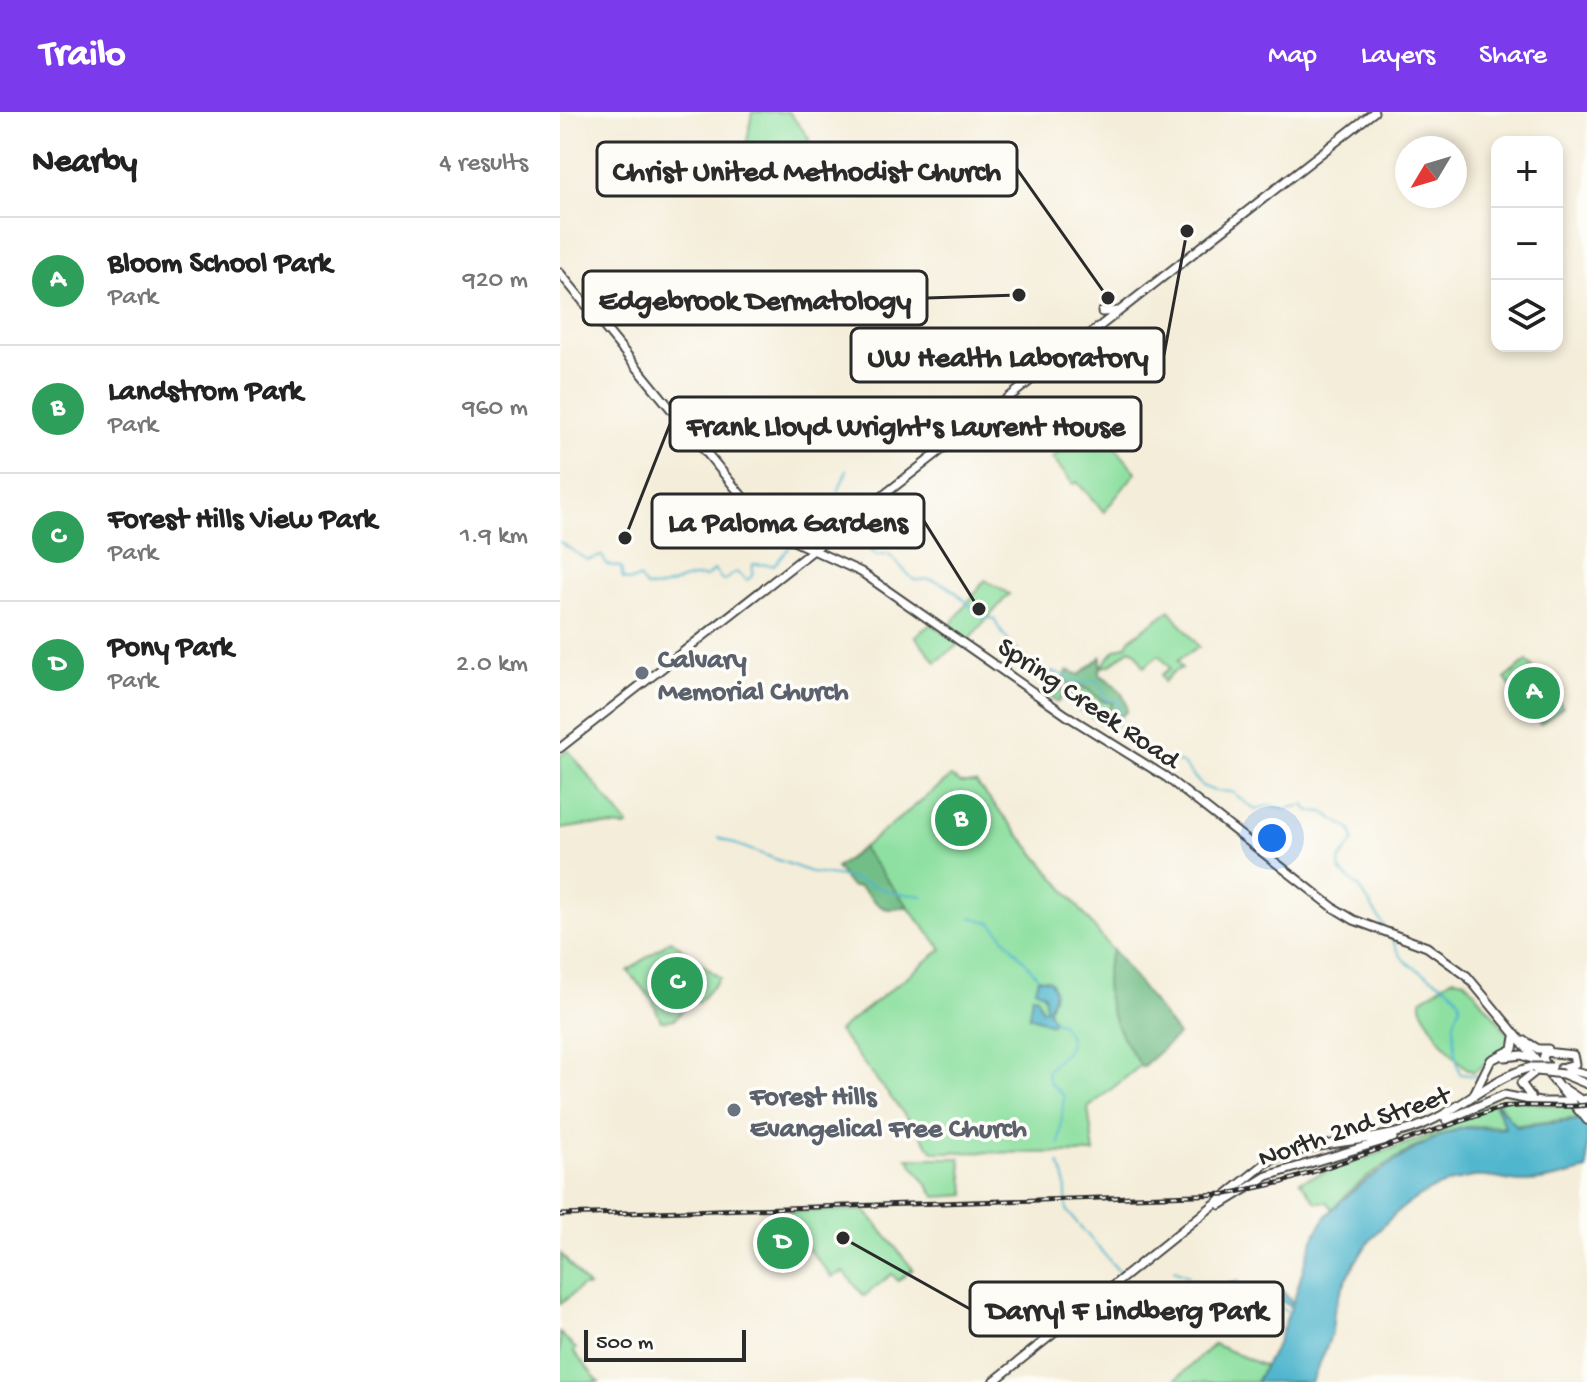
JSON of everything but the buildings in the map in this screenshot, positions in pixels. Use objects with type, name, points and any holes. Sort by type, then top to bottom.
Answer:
[{"type":"main road","points":[[810,550],[1374,112]]},
{"type":"main road","name":"Spring Creek Road","points":[[560,273],[755,512],[810,550],[861,572],[1066,715],[1166,777],[1334,908],[1354,920],[1427,947],[1444,957],[1489,1000],[1525,1041],[1571,1104],[1585,1110]]},
{"type":"main road","points":[[1102,312],[1120,310]]},
{"type":"main road","points":[[560,751],[810,550],[874,503]]},
{"type":"main road","name":"Spring Creek Road","points":[[1489,1000],[1534,1068],[1549,1073],[1585,1110]]},
{"type":"main road","points":[[1430,1122],[1466,1101],[1479,1087],[1491,1060],[1513,1049],[1516,1039],[1497,1013]]},
{"type":"main road","points":[[1525,1041],[1538,1049],[1570,1052],[1587,1062]]},
{"type":"main road","points":[[1534,1068],[1521,1083],[1524,1092],[1545,1101],[1555,1097],[1556,1089],[1543,1059],[1545,1052],[1573,1055],[1575,1064],[1561,1070]]},
{"type":"main road","points":[[1513,1055],[1534,1068],[1500,1076],[1492,1074],[1490,1067],[1494,1060],[1513,1055]]},
{"type":"main road","name":"North 2nd Street","points":[[1000,1382],[1246,1186],[1267,1176],[1446,1120],[1506,1081],[1534,1068]]},
{"type":"main road","name":"North 2nd Street","points":[[993,1382],[1266,1163],[1301,1149],[1385,1135],[1430,1122],[1466,1104],[1505,1077],[1534,1068],[1561,1070],[1587,1079]]},
{"type":"main road","points":[[1563,1088],[1581,1100],[1585,1110]]},
{"type":"main road","points":[[1446,1120],[1504,1095],[1571,1104]]},
{"type":"green space","points":[[752,112],[789,112],[809,138],[806,159],[816,172],[812,175],[727,181],[722,177],[747,142]]},
{"type":"green space","points":[[1101,431],[1136,472],[1104,512],[1077,482],[1073,484],[1052,458],[1085,433]]},
{"type":"green space","points":[[985,580],[1009,594],[966,643],[948,628]]},
{"type":"green space","points":[[1170,610],[1199,647],[1177,661],[1182,668],[1164,682],[1161,675],[1170,668],[1159,655],[1144,667],[1136,652],[1130,649],[1112,664],[1100,668],[1115,650],[1127,645],[1130,639]]},
{"type":"green space","points":[[931,624],[959,644],[936,662],[915,636]]},
{"type":"green space","points":[[1101,657],[1100,675],[1119,690],[1127,705],[1127,711],[1118,719],[1109,709],[1113,703],[1080,686],[1075,695],[1063,697],[1057,703],[1049,696],[1061,683],[1062,691],[1070,684],[1062,680],[1068,670],[1079,675]]},
{"type":"green space","points":[[1527,661],[1563,707],[1540,724],[1505,679]]},
{"type":"green space","points":[[1084,687],[1103,702],[1113,703],[1109,709],[1116,720],[1112,724],[1104,724],[1074,707]]},
{"type":"green space","points":[[568,750],[628,825],[560,829],[560,756]]},
{"type":"green space","points":[[951,777],[961,783],[976,783],[1065,890],[1178,1035],[1088,1108],[1094,1153],[934,1152],[838,1031],[942,949],[861,849]]},
{"type":"green space","points":[[862,848],[908,906],[884,908],[859,887],[851,887],[836,868]]},
{"type":"green space","points":[[671,940],[720,978],[699,1002],[688,1004],[675,1019],[661,1021],[652,999],[628,971]]},
{"type":"green space","points":[[1113,950],[1178,1035],[1142,1067],[1117,1027],[1107,996],[1106,980]]},
{"type":"green space","points":[[1453,978],[1465,980],[1513,1039],[1513,1043],[1474,1072],[1467,1069],[1443,1043],[1421,1005],[1421,1000]]},
{"type":"green space","points":[[1510,1096],[1548,1105],[1587,1103],[1587,1117],[1519,1125],[1512,1123],[1499,1103],[1494,1104],[1505,1127],[1466,1127],[1428,1141],[1375,1172],[1333,1209],[1327,1202],[1316,1202],[1300,1181],[1437,1133],[1475,1109]]},
{"type":"green space","points":[[908,1158],[960,1158],[966,1195],[936,1197]]},
{"type":"green space","points":[[865,1210],[913,1269],[898,1281],[892,1274],[864,1296],[844,1272],[832,1277],[778,1212]]},
{"type":"green space","points":[[561,1254],[588,1287],[581,1287],[560,1304]]},
{"type":"green space","points":[[560,1333],[576,1349],[574,1352],[599,1382],[560,1382]]},
{"type":"green space","points":[[1214,1344],[1266,1367],[1257,1382],[1173,1382]]},
{"type":"water","points":[[1038,978],[1049,980],[1053,988],[1048,1010],[1053,1019],[1051,1024],[1029,1016],[1032,995],[1036,996],[1042,1010],[1046,1008],[1044,994],[1035,989]]},
{"type":"water","points":[[1495,1102],[1517,1127],[1587,1119],[1587,1170],[1534,1182],[1474,1177],[1449,1183],[1405,1206],[1370,1241],[1344,1284],[1335,1307],[1332,1331],[1311,1382],[1256,1382],[1277,1344],[1291,1307],[1270,1294],[1280,1288],[1293,1303],[1313,1241],[1333,1209],[1366,1181],[1428,1142],[1461,1129],[1505,1128]]},
{"type":"waterway","points":[[838,492],[847,470]]},
{"type":"waterway","points":[[801,540],[833,528]]},
{"type":"waterway","points":[[843,536],[863,543],[877,556],[888,554],[914,580],[933,580],[953,590],[980,617],[994,619],[1016,649],[1039,668],[1068,677],[1079,684],[1098,680],[1107,700],[1119,701],[1118,723],[1123,733],[1161,758],[1182,763],[1202,786],[1214,791],[1232,792],[1255,810],[1269,805],[1285,809],[1304,805],[1309,811],[1323,812],[1351,830],[1354,841],[1339,861],[1340,871],[1359,887],[1384,926]]},
{"type":"waterway","points":[[560,542],[587,560],[602,556],[607,565],[621,567],[623,579],[631,581],[639,578],[646,587],[653,588],[698,576],[706,577],[714,570],[723,581],[736,572],[747,580],[752,576],[753,564],[774,565],[789,548]]},
{"type":"waterway","points":[[719,838],[813,873],[850,878],[895,893],[923,896]]},
{"type":"waterway","points":[[971,917],[992,923],[1038,977]]},
{"type":"waterway","points":[[1391,937],[1404,960],[1450,989],[1459,1000],[1454,1024],[1458,1068],[1460,1074],[1476,1076],[1477,1079]]},
{"type":"waterway","points":[[1053,1021],[1061,1023],[1070,1041],[1066,1052],[1047,1073],[1050,1083],[1064,1096],[1059,1144]]},
{"type":"waterway","points":[[1059,1163],[1065,1178],[1067,1211],[1122,1275]]},
{"type":"waterway","points":[[1174,1270],[1188,1276]]},
{"type":"waterway","points":[[1193,1279],[1203,1288],[1213,1289]]},
{"type":"waterway","points":[[1217,1287],[1239,1281]]},
{"type":"waterway","points":[[1245,1284],[1290,1314]]},
{"type":"railway","points":[[560,1215],[1227,1194],[1283,1182],[1497,1109],[1587,1105]]},
{"type":"place","name":"UW Health Laboratory","points":[[1187,231]]},
{"type":"place","name":"Edgebrook Dermatology","points":[[1019,295]]},
{"type":"place","name":"Christ United Methodist Church","points":[[1108,298]]},
{"type":"place","name":"Frank Lloyd Wright's Laurent House","points":[[625,538]]},
{"type":"place","name":"La Paloma Gardens","points":[[979,609]]},
{"type":"place","name":"Calvary Memorial Church","points":[[642,673]]},
{"type":"place","name":"Bloom School Park","points":[[1534,693]]},
{"type":"place","name":"Landstrom Park","points":[[961,820]]},
{"type":"place","name":"Forest Hills View Park","points":[[677,983]]},
{"type":"place","name":"Forest Hills Evangelical Free Church","points":[[734,1110]]},
{"type":"place","name":"Darryl F Lindberg Park","points":[[843,1238]]},
{"type":"place","name":"Pony Park","points":[[783,1243]]}]
